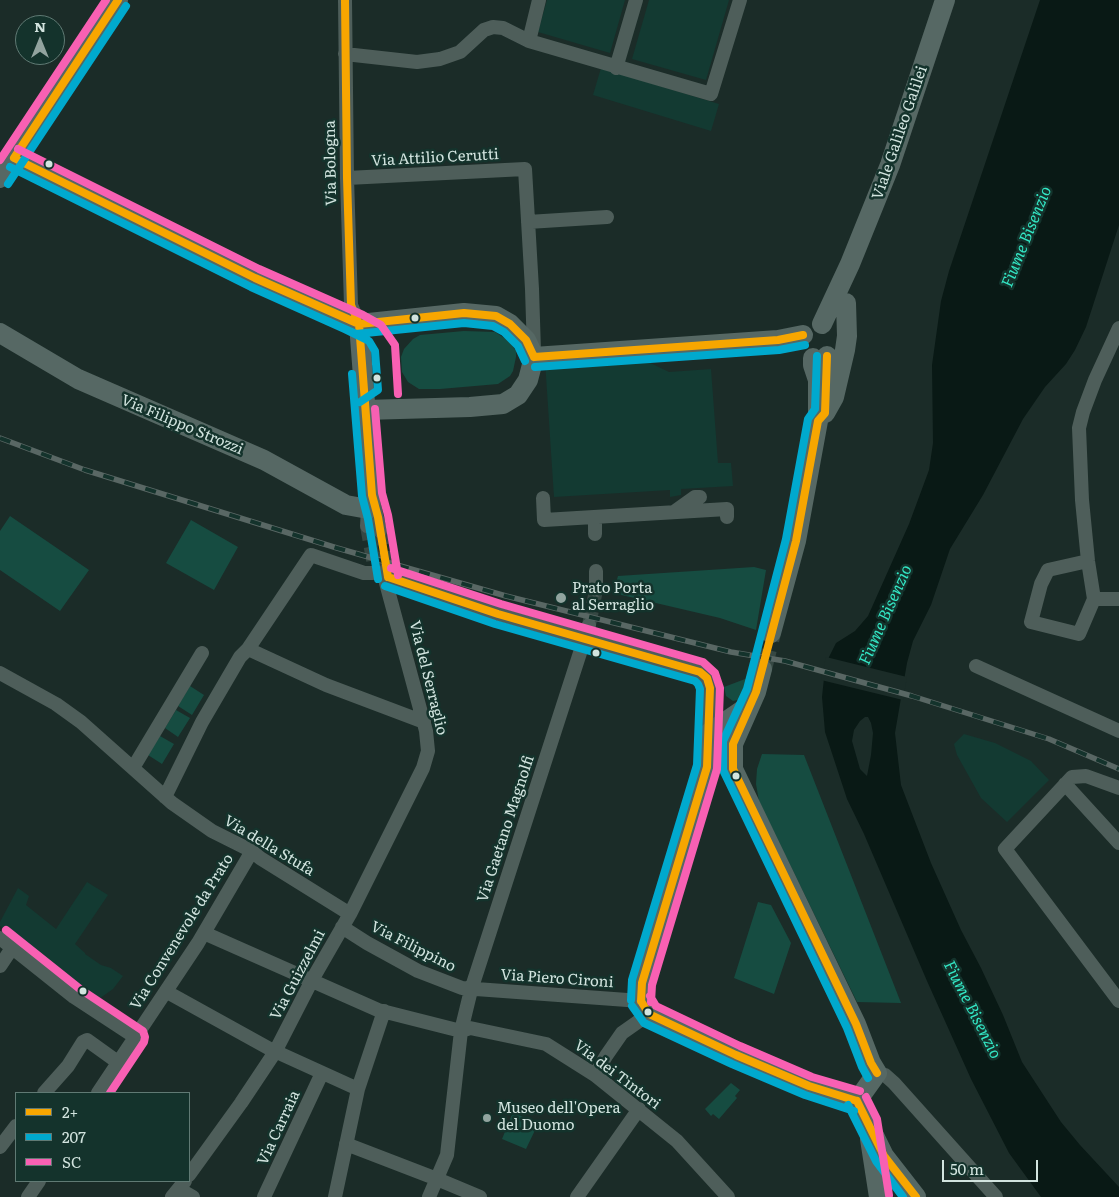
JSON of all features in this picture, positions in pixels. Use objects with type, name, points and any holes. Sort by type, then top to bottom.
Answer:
[{"type":"street","points":[[0,178],[118,0]]},
{"type":"street","name":"Via Bologna","points":[[345,0],[351,306],[359,324]]},
{"type":"street","points":[[529,42],[539,0]]},
{"type":"street","points":[[616,68],[636,0]]},
{"type":"street","points":[[345,54],[417,62],[440,59],[460,52],[484,30],[493,27],[503,28],[529,42],[711,94],[740,0]]},
{"type":"street","name":"Viale Galileo Galilei","points":[[850,264],[890,165],[945,0]]},
{"type":"street","points":[[14,158],[255,278],[359,324],[464,313],[496,316],[510,324],[526,340],[534,357]]},
{"type":"street","name":"Via Attilio Cerutti","points":[[347,178],[525,170],[528,222]]},
{"type":"street","points":[[359,324],[365,410],[470,407],[503,404],[518,394],[528,380],[534,357],[528,222],[607,217]]},
{"type":"street","points":[[821,417],[834,397],[845,350],[847,336],[846,303],[850,264]]},
{"type":"street","points":[[534,357],[778,340],[811,350],[835,347],[828,329],[850,264]]},
{"type":"street","points":[[828,329],[846,303]]},
{"type":"street","points":[[771,633],[796,541],[821,417],[818,380],[812,365],[807,328],[814,325],[828,329]]},
{"type":"street","points":[[1088,561],[1048,570],[1041,584],[1031,622],[1079,634],[1094,599],[1082,500],[1079,428],[1095,380],[1119,328]]},
{"type":"street","name":"Via Filippo Strozzi","points":[[0,333],[78,379],[264,460],[346,505],[372,515],[365,410]]},
{"type":"street","points":[[674,512],[695,497],[700,496]]},
{"type":"street","points":[[543,498],[544,520],[727,509],[727,516]]},
{"type":"street","points":[[595,517],[595,534]]},
{"type":"street","points":[[169,800],[202,722],[244,653],[311,555],[364,573],[381,574],[498,614],[588,632],[700,672],[707,678],[710,688],[707,767],[642,984],[645,1008],[622,1033],[595,1075]]},
{"type":"street","points":[[596,571],[596,590]]},
{"type":"street","name":"Via del Serraglio","points":[[350,914],[424,768],[428,751],[424,722],[381,574]]},
{"type":"street","points":[[1094,599],[1119,599]]},
{"type":"street","name":"Via Gaetano Magnolfi","points":[[429,1197],[446,1155],[461,1031],[471,990],[588,632]]},
{"type":"street","points":[[133,768],[202,652]]},
{"type":"street","points":[[244,653],[285,667],[326,685],[424,722]]},
{"type":"street","points":[[976,666],[1119,731]]},
{"type":"street","points":[[762,669],[756,692],[733,744],[733,768],[856,1024],[871,1063],[877,1073],[885,1075],[894,1083],[996,1197]]},
{"type":"street","name":"Via della Stufa","points":[[0,673],[56,704],[81,722],[169,800],[212,831],[252,851],[260,858],[350,914]]},
{"type":"street","points":[[709,738],[750,705]]},
{"type":"street","points":[[709,738],[733,744]]},
{"type":"street","points":[[707,767],[733,768]]},
{"type":"street","points":[[1119,788],[1086,776],[1072,777],[1005,849],[1119,1001]]},
{"type":"street","points":[[1065,784],[1119,843]]},
{"type":"street","name":"Via Convenevole da Prato","points":[[117,1066],[204,933],[252,851]]},
{"type":"street","name":"Via Guizzelmi","points":[[190,1174],[275,1052],[312,980],[350,914]]},
{"type":"street","name":"Via Filippino","points":[[342,927],[366,943],[418,971],[455,986],[471,990]]},
{"type":"street","name":"Via dei Tintori","points":[[204,933],[381,1011],[461,1031],[470,1028],[544,1043],[595,1075],[639,1109],[677,1141],[728,1197]]},
{"type":"street","points":[[0,938],[74,998],[138,1033]]},
{"type":"street","points":[[0,966],[12,948]]},
{"type":"street","name":"Via Piero Cironi","points":[[471,990],[645,1008]]},
{"type":"street","points":[[166,992],[275,1052],[357,1089]]},
{"type":"street","points":[[645,1008],[736,1055],[810,1086],[857,1100],[884,1156],[916,1197]]},
{"type":"street","points":[[335,1197],[357,1089],[381,1011]]},
{"type":"street","points":[[45,1092],[68,1066],[83,1042],[87,1040],[117,1066],[99,1092]]},
{"type":"street","name":"Via Carraia","points":[[264,1197],[322,1073]]},
{"type":"street","points":[[857,1100],[877,1073]]},
{"type":"street","points":[[577,1197],[639,1109]]},
{"type":"street","points":[[867,1122],[879,1197]]},
{"type":"street","points":[[0,1147],[15,1127]]},
{"type":"street","points":[[346,1144],[476,1196]]},
{"type":"street","points":[[28,1197],[38,1182]]},
{"type":"street","points":[[179,1189],[192,1197]]},
{"type":"shaded area","points":[[547,0],[625,0],[610,53],[538,32]]},
{"type":"shaded area","points":[[649,0],[729,0],[706,80],[632,59]]},
{"type":"shaded area","points":[[601,68],[719,104],[711,131],[593,95]]},
{"type":"shaded area","points":[[464,331],[495,332],[509,341],[516,351],[513,371],[510,376],[498,384],[440,389],[419,389],[408,382],[402,372],[401,357],[404,349],[413,339],[420,335]]},
{"type":"shaded area","points":[[636,356],[669,372],[711,369],[718,463],[731,463],[733,486],[681,489],[681,495],[670,497],[670,490],[554,497],[545,361]]},
{"type":"shaded area","points":[[10,516],[89,570],[60,611],[0,570],[0,531]]},
{"type":"shaded area","points":[[191,520],[238,547],[214,590],[166,563]]},
{"type":"shaded area","points":[[754,567],[766,570],[756,630],[720,618],[613,593],[618,576]]},
{"type":"shaded area","points":[[753,676],[742,699],[733,701],[726,696],[724,687]]},
{"type":"shaded area","points":[[190,686],[204,695],[192,715],[178,706]]},
{"type":"shaded area","points":[[176,710],[190,718],[178,737],[165,728]]},
{"type":"shaded area","points":[[964,734],[995,743],[1031,761],[1049,780],[1007,822],[981,798],[957,755],[954,744]]},
{"type":"shaded area","points":[[160,736],[174,744],[162,764],[148,755]]},
{"type":"shaded area","points":[[762,754],[804,755],[901,1003],[857,1002],[759,801],[756,784],[757,769]]},
{"type":"shaded area","points":[[87,882],[108,895],[75,944],[101,965],[111,968],[123,976],[113,989],[96,1001],[0,926],[0,922],[18,888],[29,896],[26,905],[56,929]]},
{"type":"shaded area","points":[[758,902],[771,905],[791,943],[774,994],[734,978]]},
{"type":"shaded area","points":[[731,1083],[740,1090],[735,1096],[737,1098],[719,1119],[713,1114],[711,1116],[705,1109]]},
{"type":"shaded area","points":[[513,1112],[538,1124],[526,1149],[502,1139]]},
{"type":"water","name":"Fiume Bisenzio","points":[[1040,0],[1119,0],[1119,225],[1086,327],[1075,350],[1066,364],[1045,387],[1023,419],[983,495],[950,549],[931,605],[913,641],[907,663],[895,733],[901,785],[931,863],[961,930],[1003,1015],[1022,1062],[1061,1122],[1119,1187],[1119,1197],[1041,1197],[1009,1153],[971,1079],[847,799],[825,732],[822,697],[829,657],[836,643],[855,631],[868,616],[909,524],[929,470],[933,443],[932,365],[941,301],[949,271]],"holes":[[[868,717],[873,733],[867,776],[860,769],[852,741],[854,730],[860,721]]]},
{"type":"pier","points":[[826,657],[907,677],[903,700],[821,680]]},
{"type":"tunnel","points":[[367,526],[374,565]]},
{"type":"tunnel","points":[[380,531],[386,570]]},
{"type":"tunnel","points":[[589,625],[596,590]]},
{"type":"tunnel","points":[[762,669],[771,633]]},
{"type":"railway","points":[[0,438],[85,470],[337,548],[506,596],[731,652],[785,661],[912,696],[1049,739],[1119,769]]},
{"type":"transit line","name":"SC","points":[[0,160],[106,0]]},
{"type":"transit line","name":"2+","points":[[14,158],[118,0]]},
{"type":"transit line","name":"2+","points":[[345,0],[347,178],[351,305],[359,324],[372,495],[378,517],[388,577]]},
{"type":"transit line","name":"207","points":[[8,184],[126,6]]},
{"type":"transit line","name":"SC","points":[[18,149],[259,269],[363,315],[381,325],[395,345],[398,394]]},
{"type":"transit line","name":"2+","points":[[14,158],[255,278],[359,324],[464,313],[496,316],[510,324],[526,340],[534,357]]},
{"type":"transit line","name":"207","points":[[10,167],[251,287],[356,334],[464,323],[493,326],[504,332],[518,346],[525,361]]},
{"type":"transit line","name":"207","points":[[330,322],[369,341],[375,351],[378,390],[360,402]]},
{"type":"transit line","name":"2+","points":[[534,357],[778,340],[803,335]]},
{"type":"transit line","name":"207","points":[[535,367],[779,350],[805,345]]},
{"type":"transit line","name":"207","points":[[817,356],[815,409],[808,419],[786,539],[747,689],[723,741],[723,770],[847,1028],[868,1078]]},
{"type":"transit line","name":"2+","points":[[827,356],[825,413],[818,421],[796,541],[756,692],[733,744],[733,769],[856,1024],[871,1063],[877,1073]]},
{"type":"transit line","name":"207","points":[[352,374],[362,496],[368,519],[378,579]]},
{"type":"transit line","name":"SC","points":[[375,409],[382,493],[388,515],[398,575]]},
{"type":"transit line","name":"SC","points":[[391,568],[501,604],[703,662],[715,673],[720,688],[717,769],[652,985],[651,1002]]},
{"type":"transit line","name":"2+","points":[[388,577],[498,614],[700,672],[707,678],[710,688],[707,767],[642,983],[641,1001]]},
{"type":"transit line","name":"207","points":[[385,586],[495,624],[695,681],[698,684],[700,689],[697,765],[632,980],[631,1000]]},
{"type":"transit line","name":"SC","points":[[6,930],[80,989],[143,1031],[144,1042],[111,1092]]},
{"type":"transit line","name":"SC","points":[[650,996],[656,1006],[740,1046],[812,1077],[860,1091]]},
{"type":"transit line","name":"2+","points":[[641,1001],[649,1014],[736,1055],[809,1086],[857,1101]]},
{"type":"transit line","name":"207","points":[[632,1006],[644,1023],[732,1064],[805,1095],[854,1111]]},
{"type":"transit line","name":"SC","points":[[866,1097],[877,1119],[889,1195]]},
{"type":"transit line","name":"2+","points":[[857,1101],[884,1156],[916,1197]]},
{"type":"transit line","name":"207","points":[[848,1105],[876,1161],[903,1197]]},
{"type":"place","name":"Prato Porta al Serraglio","points":[[561,598]]},
{"type":"place","name":"Museo dell'Opera del Duomo","points":[[487,1118]]}]
